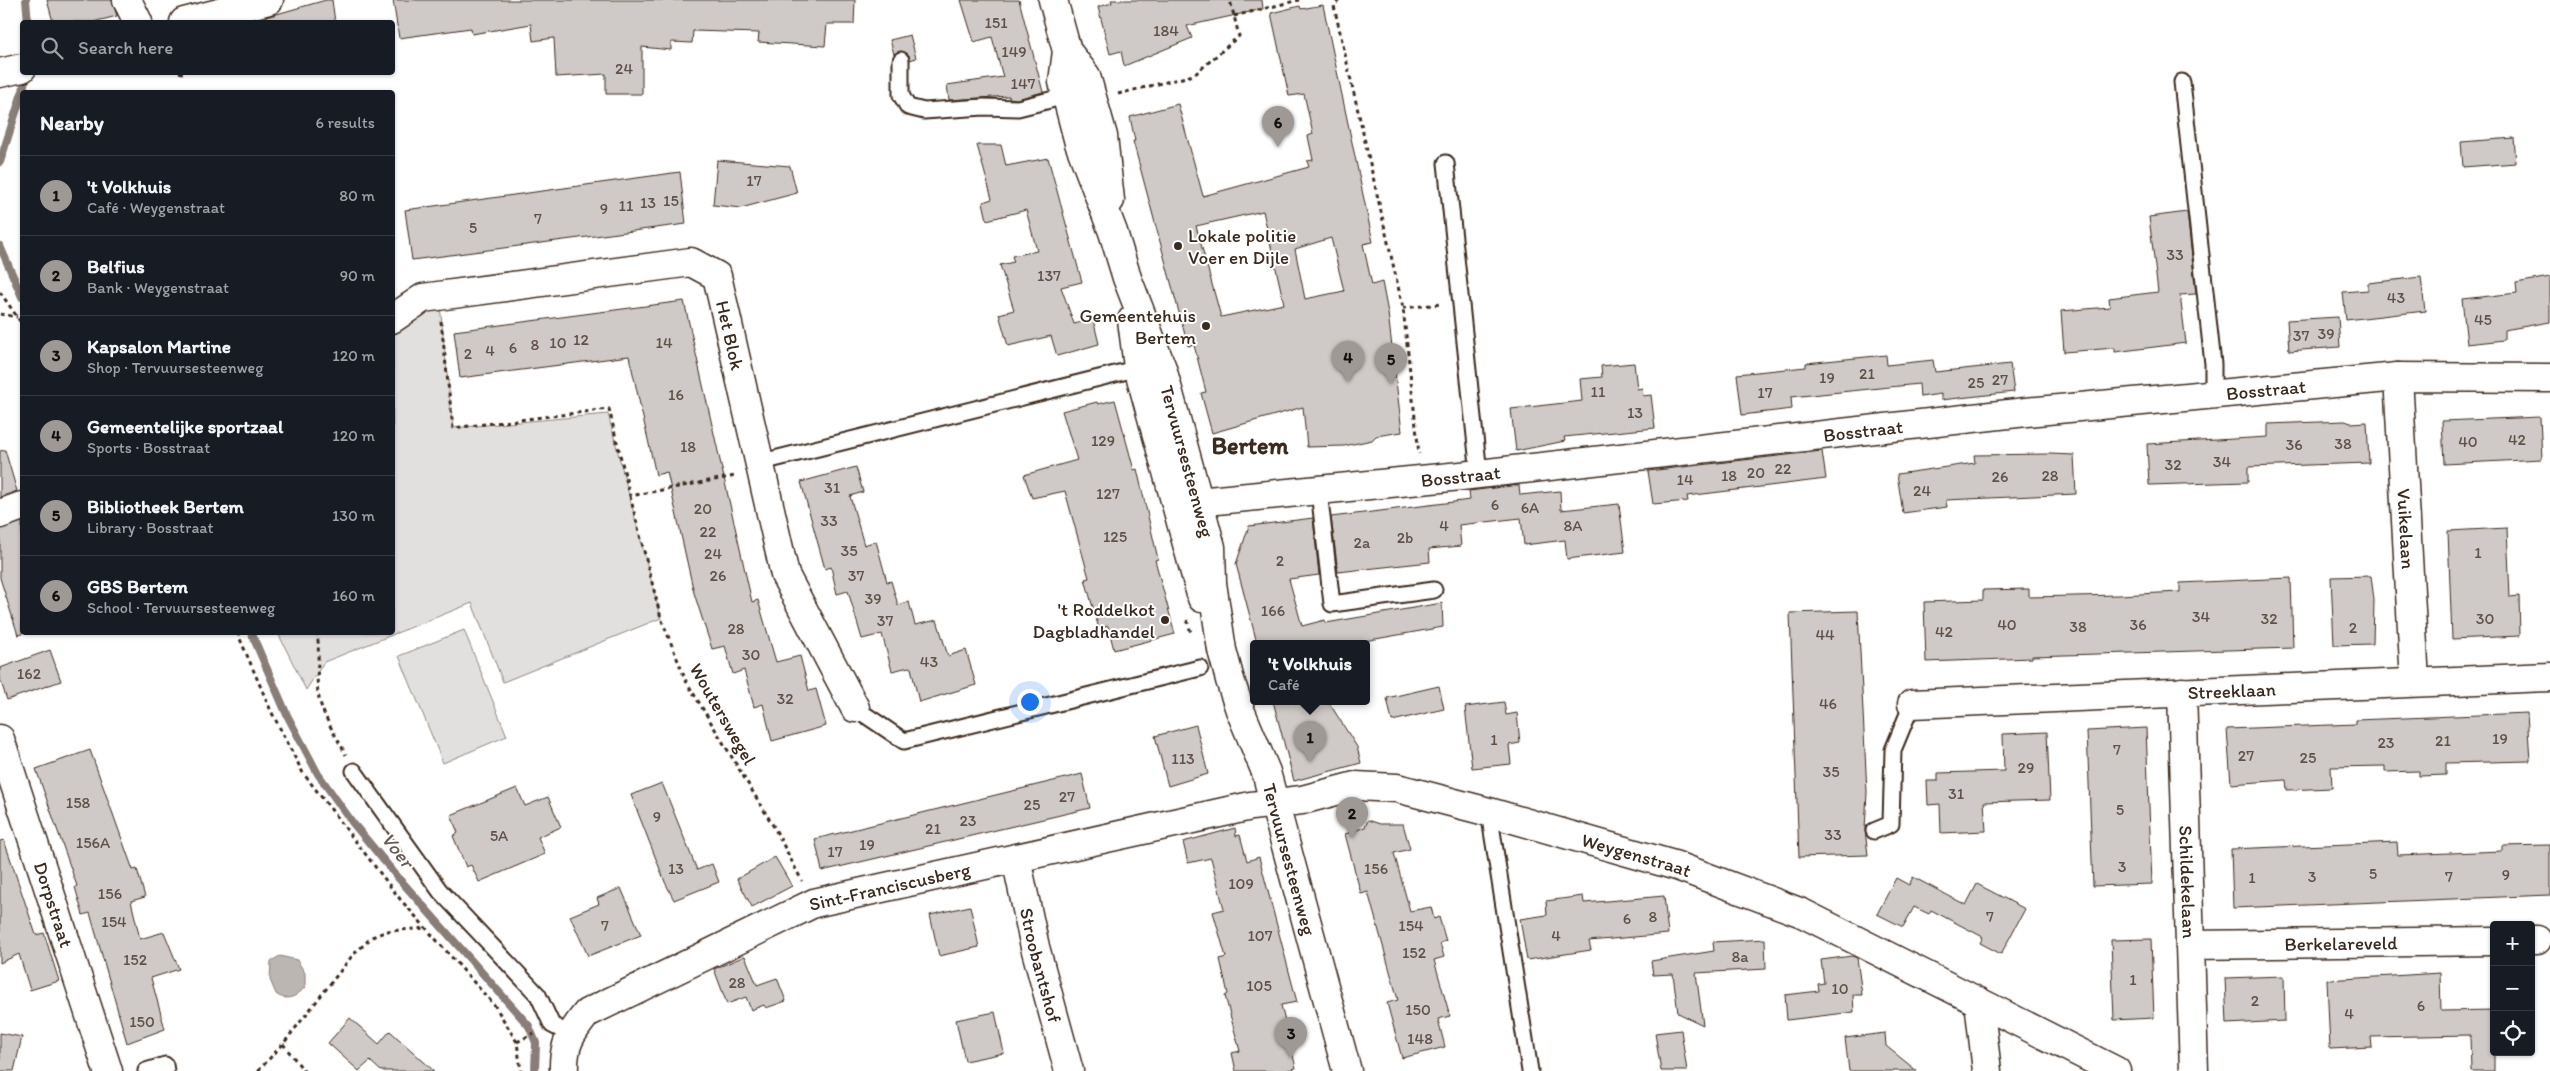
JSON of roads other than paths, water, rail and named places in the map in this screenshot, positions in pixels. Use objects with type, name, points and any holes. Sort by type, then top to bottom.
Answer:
[{"type":"street","points":[[127,0],[137,20]]},
{"type":"street","points":[[192,20],[269,0]]},
{"type":"street","name":"Tervuursesteenweg","points":[[1053,0],[1067,51],[1086,76],[1103,136],[1113,232]]},
{"type":"street","name":"Tervuursesteenweg","points":[[1067,51],[1063,82],[1066,96],[1079,143],[1113,232],[1127,278],[1188,503],[1211,631],[1222,650],[1240,710],[1256,745],[1347,1071]]},
{"type":"street","name":"Het Blok","points":[[395,318],[423,298],[691,262],[717,276],[759,467],[786,575],[856,708]]},
{"type":"street","name":"Bosstraat","points":[[1188,503],[1479,474],[2026,412],[2398,377],[2550,378]]},
{"type":"street","name":"Vuikelaan","points":[[2398,377],[2415,682]]},
{"type":"street","points":[[0,514],[20,507]]},
{"type":"street","name":"Streeklaan","points":[[1912,704],[2550,677]]},
{"type":"street","name":"Schildekelaan","points":[[2182,692],[2194,1071]]},
{"type":"street","name":"Dorpstraat","points":[[0,738],[108,1071]]},
{"type":"street","name":"Weygenstraat","points":[[1274,804],[1310,798],[1355,786],[1379,787],[1420,793],[1677,866],[1802,912],[2116,1071]]},
{"type":"street","name":"Sint-Franciscusberg","points":[[564,1071],[563,1058],[570,1034],[587,1013],[814,903],[1251,806],[1274,804]]},
{"type":"street","name":"Stroobantshof","points":[[1016,858],[1035,947],[1069,1071]]},
{"type":"street","name":"Berkelareveld","points":[[2190,945],[2490,941]]},
{"type":"street","points":[[1979,1002],[1987,1071]]},
{"type":"lane","points":[[901,60],[902,95],[908,107],[924,111],[984,107],[1018,108],[1066,96]]},
{"type":"lane","points":[[2182,82],[2213,364],[2213,394]]},
{"type":"lane","points":[[1446,163],[1479,474]]},
{"type":"lane","points":[[759,467],[1150,368]]},
{"type":"lane","points":[[1320,491],[1332,604],[1434,590]]},
{"type":"lane","points":[[856,708],[904,740],[1200,668]]},
{"type":"lane","points":[[1874,832],[1891,824],[1893,750],[1912,704]]},
{"type":"lane","points":[[354,771],[440,891],[538,995],[552,1025],[570,1034]]},
{"type":"lane","points":[[1490,812],[1530,1071]]},
{"type":"lane","points":[[146,1071],[165,1065],[166,1071]]},
{"type":"waterway","name":"Voer","points":[[26,0],[28,20]]},
{"type":"waterway","name":"Voer","points":[[23,90],[26,75]]},
{"type":"waterway","name":"Voer","points":[[0,162],[20,99]]},
{"type":"waterway","name":"Voer","points":[[0,246],[20,292]]},
{"type":"waterway","name":"Voer","points":[[252,635],[287,715],[318,774],[352,822],[395,874],[529,1026],[536,1043],[535,1071]]},
{"type":"place","name":"GBS Bertem","points":[[1278,147]]},
{"type":"place","name":"Lokale politie Voer en Dijle","points":[[1178,246]]},
{"type":"place","name":"Gemeentehuis Bertem","points":[[1206,326]]},
{"type":"place","name":"Gemeentelijke sportzaal","points":[[1348,382]]},
{"type":"place","name":"Bibliotheek Bertem","points":[[1391,384]]},
{"type":"place","name":"'t Roddelkot Dagbladhandel","points":[[1165,620]]},
{"type":"place","name":"'t Volkhuis","points":[[1310,762]]},
{"type":"place","name":"Belfius","points":[[1352,838]]},
{"type":"place","name":"Kapsalon Martine","points":[[1291,1058]]},
{"type":"district","name":"Bertem","points":[[1250,445]]}]
